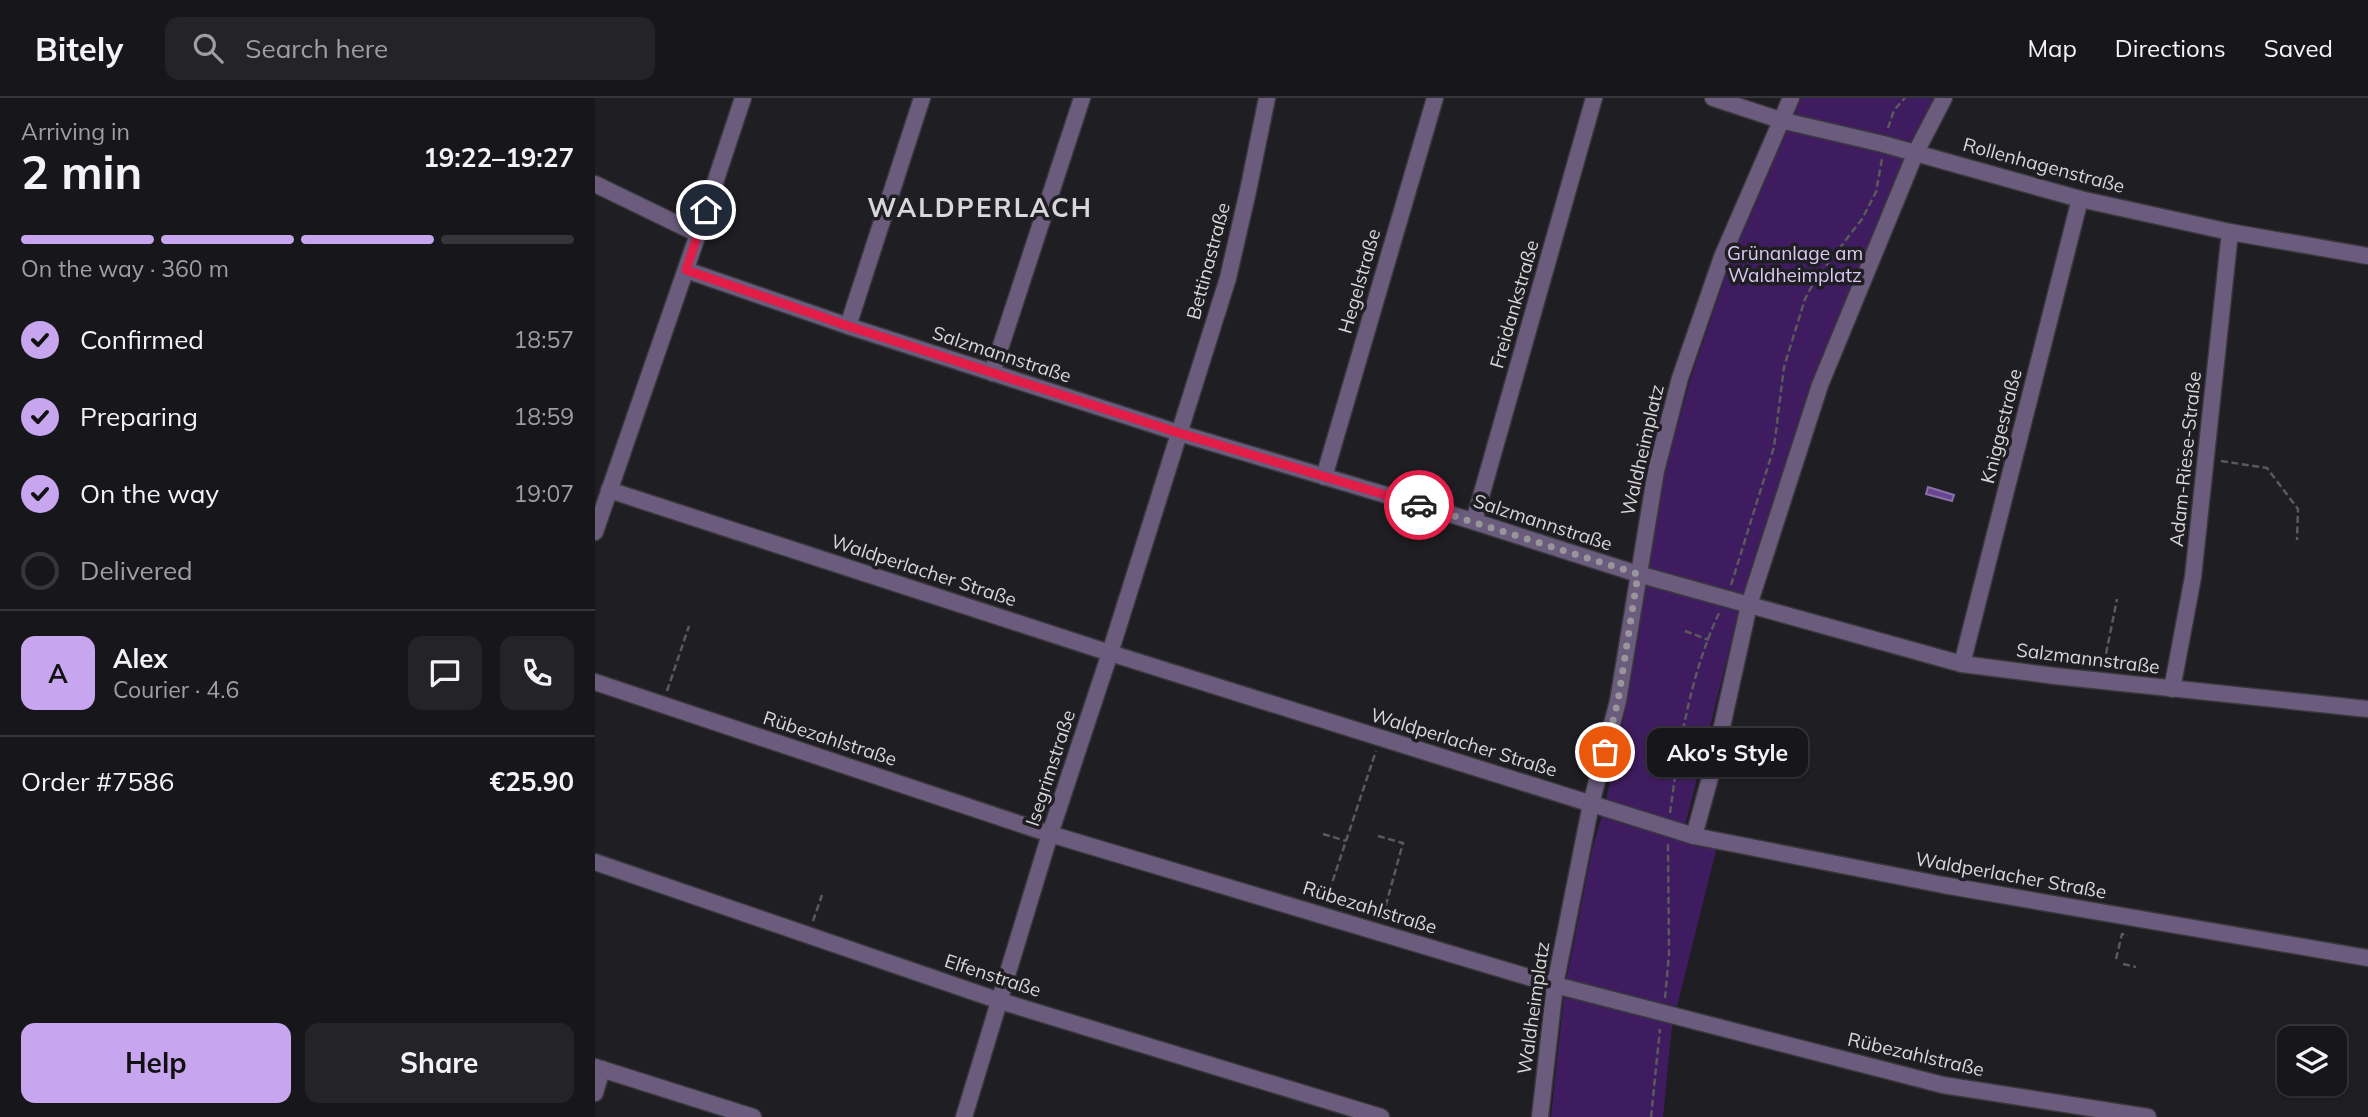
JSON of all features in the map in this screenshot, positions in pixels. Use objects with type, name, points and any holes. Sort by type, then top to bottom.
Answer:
[{"type":"street","points":[[596,527],[743,98]]},
{"type":"street","points":[[848,326],[922,98]]},
{"type":"street","points":[[992,373],[1082,98]]},
{"type":"street","name":"Bettinastraße","points":[[1179,433],[1228,278],[1267,98]]},
{"type":"street","name":"Hegelstraße","points":[[1324,477],[1435,98]]},
{"type":"street","name":"Freidankstraße","points":[[1474,521],[1594,98]]},
{"type":"street","name":"Rollenhagenstraße","points":[[1713,98],[1780,120],[1916,152],[2080,199],[2230,232],[2368,256]]},
{"type":"street","name":"Waldheimplatz","points":[[1540,1117],[1555,985],[1591,804],[1618,701],[1656,471],[1681,378],[1722,257],[1791,98]]},
{"type":"street","points":[[1693,836],[1713,767],[1749,605],[1820,385],[1916,152],[1944,98]]},
{"type":"street","points":[[595,184],[698,234]]},
{"type":"street","name":"Kniggestraße","points":[[1962,664],[2080,199]]},
{"type":"street","name":"Adam-Riese-Straße","points":[[2172,689],[2193,577],[2230,232]]},
{"type":"street","name":"Salzmannstraße","points":[[686,270],[848,326],[1179,433],[1474,521],[1638,574],[1962,664],[2368,709]]},
{"type":"street","name":"Isegrimstraße","points":[[964,1117],[1050,834],[1179,433]]},
{"type":"street","name":"Waldperlacher Straße","points":[[610,490],[1110,653],[1693,836],[1956,887],[2368,958]]},
{"type":"street","name":"Rübezahlstraße","points":[[595,682],[1050,834],[1555,985],[1943,1085],[2148,1117]]},
{"type":"street","name":"Elfenstraße","points":[[595,862],[1000,1001],[1381,1117]]},
{"type":"street","points":[[595,1093],[598,1068],[754,1117]]},
{"type":"path","points":[[2207,458],[2267,468],[2298,509],[2297,540]]},
{"type":"path","points":[[2101,680],[2117,599]]},
{"type":"path","points":[[663,705],[689,626]]},
{"type":"path","points":[[1685,631],[1709,640]]},
{"type":"path","points":[[1322,914],[1380,738]]},
{"type":"path","points":[[1323,834],[1346,841]]},
{"type":"path","points":[[1378,836],[1403,843],[1381,920]]},
{"type":"path","points":[[818,907],[822,895]]},
{"type":"path","points":[[2128,935],[2122,934],[2117,959],[2136,967]]},
{"type":"green space","name":"Grünanlage am Waldheimplatz","points":[[1801,98],[1934,98],[1915,135],[1813,382],[1736,623],[1682,838],[1717,847],[1672,1026],[1663,1117],[1551,1117],[1565,987],[1592,850],[1604,809],[1627,702],[1665,472],[1690,380],[1732,257]]},
{"type":"shaded area","points":[[1928,487],[1954,495],[1952,501],[1926,494]]},
{"type":"way so far","points":[[1419,505],[1638,574],[1618,701],[1605,752]]},
{"type":"place","name":"Ako's Style","points":[[1605,752]]},
{"type":"district","name":"WALDPERLACH","points":[[980,208]]},
{"type":"route","points":[[706,210],[686,270],[848,326],[1179,433],[1419,505]]}]
